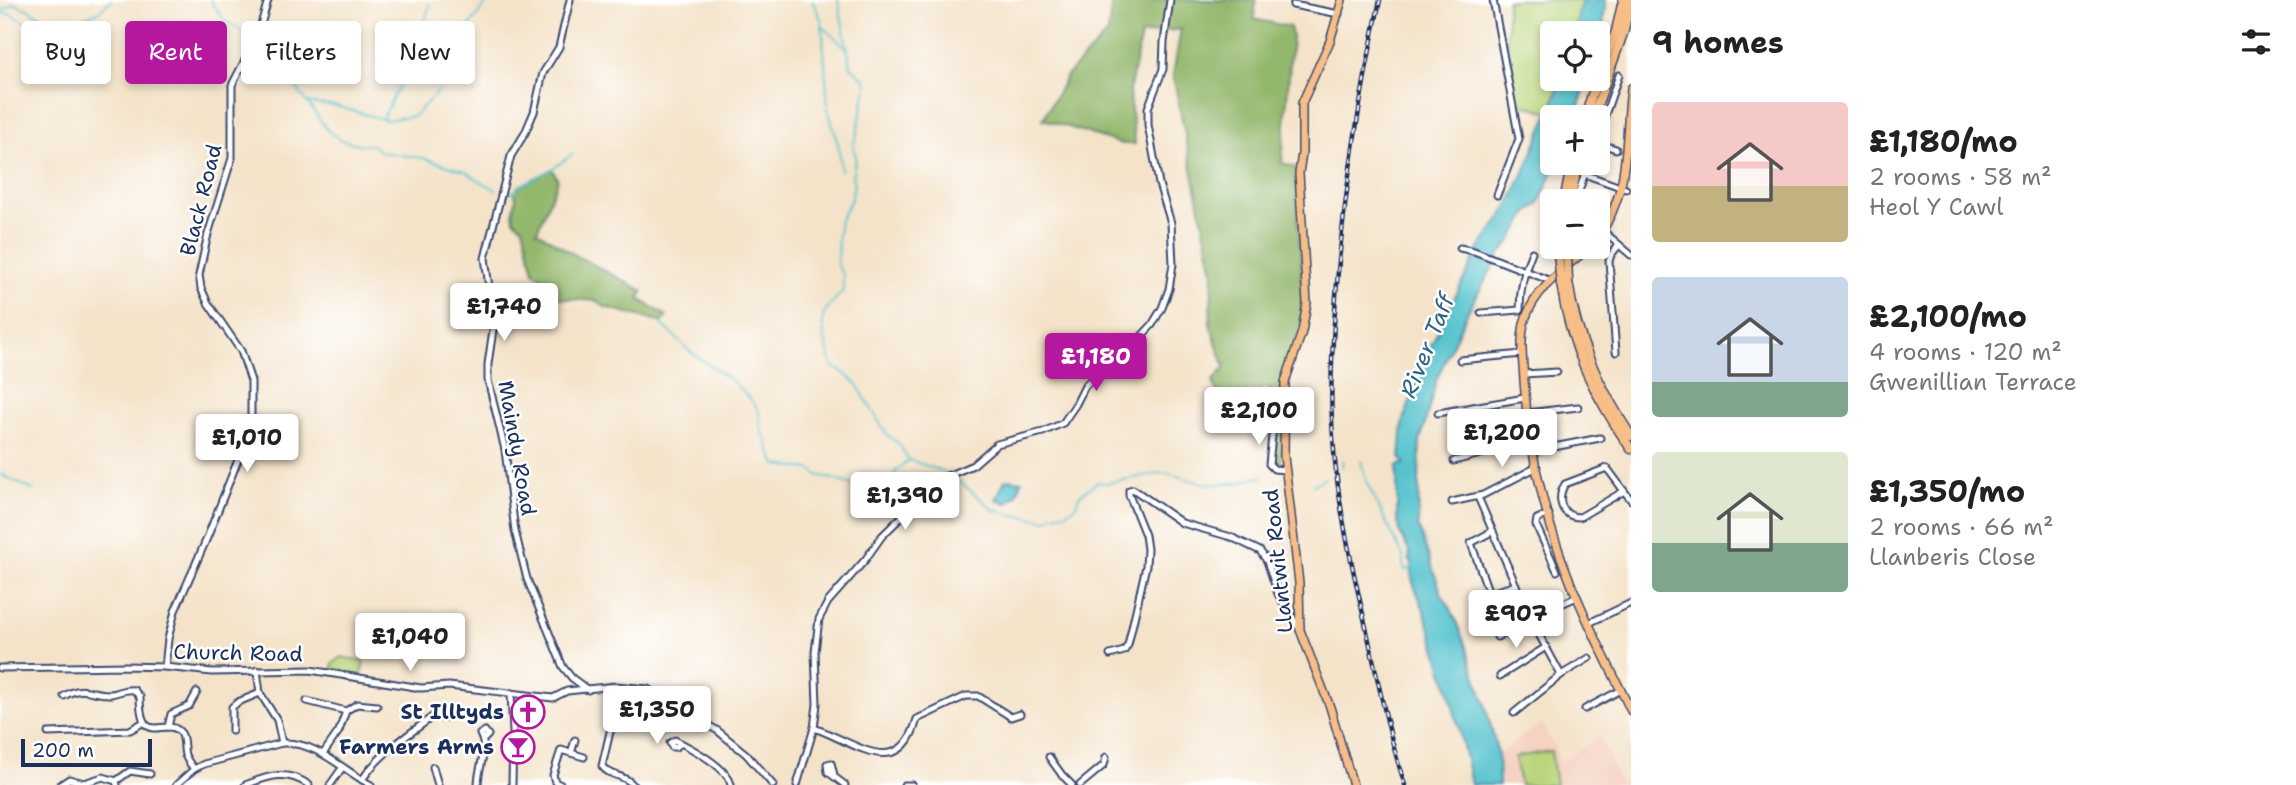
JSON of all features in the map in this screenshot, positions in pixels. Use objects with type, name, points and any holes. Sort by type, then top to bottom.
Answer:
[{"type":"highway","points":[[1610,46],[1623,0]]},
{"type":"highway","points":[[1597,105],[1624,31],[1630,0]]},
{"type":"highway","points":[[1563,259],[1570,329],[1586,374],[1608,415],[1631,449]]},
{"type":"highway","points":[[1564,282],[1585,353],[1600,386],[1631,436]]},
{"type":"main road","name":"Llantwit Road","points":[[1342,0],[1328,48],[1302,103],[1302,153],[1299,173],[1307,303],[1302,332],[1285,383],[1283,438],[1299,583],[1300,630],[1330,707],[1353,785]]},
{"type":"main road","points":[[1610,222],[1620,208],[1626,189],[1631,88]]},
{"type":"main road","points":[[1576,259],[1536,298],[1525,320],[1522,354],[1525,398],[1533,451],[1560,553],[1588,623],[1630,708]]},
{"type":"street","name":"Black Road","points":[[165,667],[175,611],[251,427],[251,381],[241,351],[208,303],[199,275],[232,158],[232,85],[258,35],[268,0]]},
{"type":"street","name":"Maindy Road","points":[[570,0],[558,47],[543,73],[534,111],[511,156],[485,258],[494,323],[488,380],[505,450],[511,506],[521,558],[563,667],[588,690]]},
{"type":"street","points":[[797,785],[814,728],[817,704],[815,652],[819,619],[828,602],[882,536],[940,479],[972,465],[997,444],[1043,432],[1063,422],[1085,386],[1118,352],[1138,340],[1152,325],[1162,308],[1169,289],[1173,264],[1171,223],[1159,184],[1148,125],[1148,108],[1163,69],[1170,0]]},
{"type":"street","points":[[1493,0],[1520,139],[1497,195]]},
{"type":"street","points":[[1293,5],[1339,14]]},
{"type":"street","points":[[1608,105],[1619,75]]},
{"type":"street","points":[[1610,147],[1616,149]]},
{"type":"street","points":[[1587,175],[1626,189]]},
{"type":"street","points":[[1610,240],[1631,255]]},
{"type":"street","points":[[1616,352],[1609,261],[1611,255],[1631,242]]},
{"type":"street","points":[[1461,248],[1551,281]]},
{"type":"street","points":[[1481,313],[1520,310],[1524,270],[1532,252]]},
{"type":"street","points":[[1460,360],[1522,354]]},
{"type":"street","points":[[1524,374],[1557,372]]},
{"type":"street","points":[[1270,393],[1273,427],[1269,464],[1274,469],[1285,470]]},
{"type":"street","points":[[1438,413],[1525,398]]},
{"type":"street","points":[[1527,413],[1578,407]]},
{"type":"street","points":[[1533,451],[1600,438]]},
{"type":"street","points":[[1454,461],[1531,441]]},
{"type":"street","points":[[1602,461],[1631,500]]},
{"type":"street","points":[[1452,502],[1478,497],[1537,467]]},
{"type":"street","points":[[1607,468],[1565,484],[1560,496],[1563,508],[1570,515],[1580,517],[1624,491]]},
{"type":"street","points":[[1110,655],[1124,651],[1128,645],[1146,566],[1145,535],[1129,495],[1129,490],[1133,489],[1182,523],[1231,537],[1260,551],[1267,561],[1278,594],[1300,630]]},
{"type":"street","points":[[1478,497],[1530,618],[1561,675]]},
{"type":"street","points":[[1549,514],[1537,519],[1536,525],[1557,571]]},
{"type":"street","points":[[1493,531],[1471,542],[1494,607]]},
{"type":"street","points":[[1490,593],[1516,585]]},
{"type":"street","points":[[1497,637],[1530,618],[1551,611],[1577,597]]},
{"type":"street","points":[[1588,623],[1631,603]]},
{"type":"street","points":[[1551,611],[1556,621]]},
{"type":"street","points":[[1500,676],[1546,647]]},
{"type":"street","points":[[1514,713],[1561,675],[1589,658]]},
{"type":"street","name":"Church Road","points":[[0,668],[165,667],[212,672],[310,670],[421,688],[449,686],[553,698],[567,691],[615,686],[648,689],[718,731],[746,754],[773,785]]},
{"type":"street","points":[[257,670],[260,693],[277,720],[282,743]]},
{"type":"street","points":[[64,696],[82,689],[108,694],[134,690],[140,697],[139,711],[144,722],[156,729],[168,727],[181,734],[186,758],[194,769]]},
{"type":"street","points":[[1585,709],[1621,690]]},
{"type":"street","points":[[168,727],[171,714],[189,706],[197,692]]},
{"type":"street","points":[[232,731],[232,707],[260,693]]},
{"type":"street","points":[[511,693],[512,785]]},
{"type":"street","points":[[814,728],[852,746],[889,754],[904,747],[917,719],[966,696],[978,696],[1011,717],[1020,714]]},
{"type":"street","points":[[307,701],[346,711]]},
{"type":"street","points":[[323,754],[339,730],[346,711],[356,704],[377,706]]},
{"type":"street","points":[[362,780],[400,741],[435,716]]},
{"type":"street","points":[[48,733],[130,730],[144,722]]},
{"type":"street","points":[[610,732],[602,762],[604,769],[627,778],[633,785]]},
{"type":"street","points":[[478,785],[484,739]]},
{"type":"street","points":[[571,753],[575,740]]},
{"type":"street","points":[[176,785],[194,769],[222,758],[282,743],[303,744],[371,785]]},
{"type":"street","points":[[681,743],[726,773],[731,785]]},
{"type":"street","points":[[561,785],[555,782],[554,775],[561,750],[584,757]]},
{"type":"street","points":[[1049,757],[1072,785]]},
{"type":"street","points":[[1080,785],[1104,765],[1106,757]]},
{"type":"street","points":[[433,767],[438,785]]},
{"type":"street","points":[[330,785],[342,768]]},
{"type":"street","points":[[61,785],[69,779],[84,783],[103,777],[116,783],[130,771],[150,774]]},
{"type":"street","points":[[245,785],[285,774],[309,785]]},
{"type":"street","points":[[834,775],[845,785]]},
{"type":"street","points":[[904,785],[912,785]]},
{"type":"shaded area","points":[[1542,723],[1561,761],[1600,737],[1620,783],[1631,780],[1631,785],[1499,785],[1498,755]]},
{"type":"green space","points":[[1112,0],[1256,0],[1254,19],[1290,27],[1292,36],[1282,163],[1295,167],[1303,302],[1299,329],[1282,382],[1281,463],[1273,457],[1276,428],[1269,388],[1261,388],[1237,421],[1225,413],[1213,381],[1225,368],[1210,324],[1213,272],[1173,75],[1181,29],[1141,35],[1129,92],[1135,144],[1122,144],[1043,119],[1068,74],[1108,33]]},
{"type":"green space","points":[[1507,0],[1582,0],[1577,21],[1540,21],[1540,91],[1557,91],[1552,105],[1540,105],[1540,109],[1516,103],[1507,40]]},
{"type":"green space","points":[[552,169],[558,180],[537,231],[575,255],[643,291],[639,299],[667,316],[662,322],[605,307],[597,301],[559,298],[549,292],[543,279],[534,272],[523,227],[514,220],[515,192],[518,187]]},
{"type":"green space","points":[[341,657],[364,661],[361,676],[332,671],[333,664]]},
{"type":"green space","points":[[1551,751],[1556,785],[1520,785],[1515,757]]},
{"type":"water","points":[[1582,0],[1606,0],[1603,21],[1577,21]]},
{"type":"water","points":[[1557,91],[1584,91],[1579,105],[1552,105]]},
{"type":"water","points":[[1540,134],[1540,175],[1552,175],[1545,189],[1540,189],[1538,205],[1528,213],[1500,254],[1467,313],[1437,378],[1420,442],[1418,526],[1442,595],[1463,638],[1498,754],[1499,785],[1471,785],[1450,696],[1412,580],[1410,553],[1399,531],[1397,466],[1405,463],[1400,458],[1403,422],[1429,349],[1480,247],[1516,191]]},
{"type":"water","points":[[1005,480],[1022,481],[1016,496],[1007,503],[996,499]]},
{"type":"waterway","points":[[0,13],[11,14],[47,35],[59,32],[98,12],[111,0]]},
{"type":"waterway","points":[[210,0],[223,19],[241,31]]},
{"type":"waterway","points":[[812,0],[822,21],[828,109],[839,149],[841,171]]},
{"type":"waterway","points":[[838,0],[851,67],[867,84],[853,143],[856,158],[852,177],[854,184],[851,199],[840,220],[838,235],[837,265],[843,275],[843,290],[823,317],[825,339],[833,368],[840,370],[856,383],[887,435],[898,443],[909,460],[945,472]]},
{"type":"waterway","points":[[0,11],[15,4],[52,21]]},
{"type":"waterway","points":[[382,119],[412,61],[430,4]]},
{"type":"waterway","points":[[474,21],[485,5]]},
{"type":"waterway","points":[[823,27],[848,49]]},
{"type":"waterway","points":[[294,84],[329,132],[341,140],[372,145],[381,152],[423,158],[464,171],[496,190]]},
{"type":"waterway","points":[[308,103],[335,106],[386,120],[414,116],[440,89]]},
{"type":"waterway","points":[[508,191],[515,192],[518,187],[573,154]]},
{"type":"waterway","points":[[661,323],[689,351],[732,381],[752,401],[759,412],[761,428],[776,465],[810,469],[818,475],[874,491],[887,486],[897,470],[909,460]]},
{"type":"waterway","points":[[1341,469],[1343,460]]},
{"type":"waterway","points":[[1361,461],[1367,483],[1403,556],[1405,570],[1411,569]]},
{"type":"waterway","points":[[954,477],[995,511],[997,509],[1007,514],[1046,520],[1075,507],[1079,496],[1097,482],[1107,483],[1161,473],[1207,484],[1235,483],[1263,477]]},
{"type":"waterway","points":[[0,474],[33,490]]},
{"type":"waterway","points":[[1313,485],[1325,478]]},
{"type":"railway","points":[[1380,0],[1344,212],[1333,341],[1332,418],[1338,488],[1346,537],[1385,711],[1405,785]]},
{"type":"place","name":"St Illtyds","points":[[528,712]]},
{"type":"place","name":"Farmers Arms","points":[[518,747]]},
{"type":"water label","name":"River Taff","points":[[1427,346]]}]
